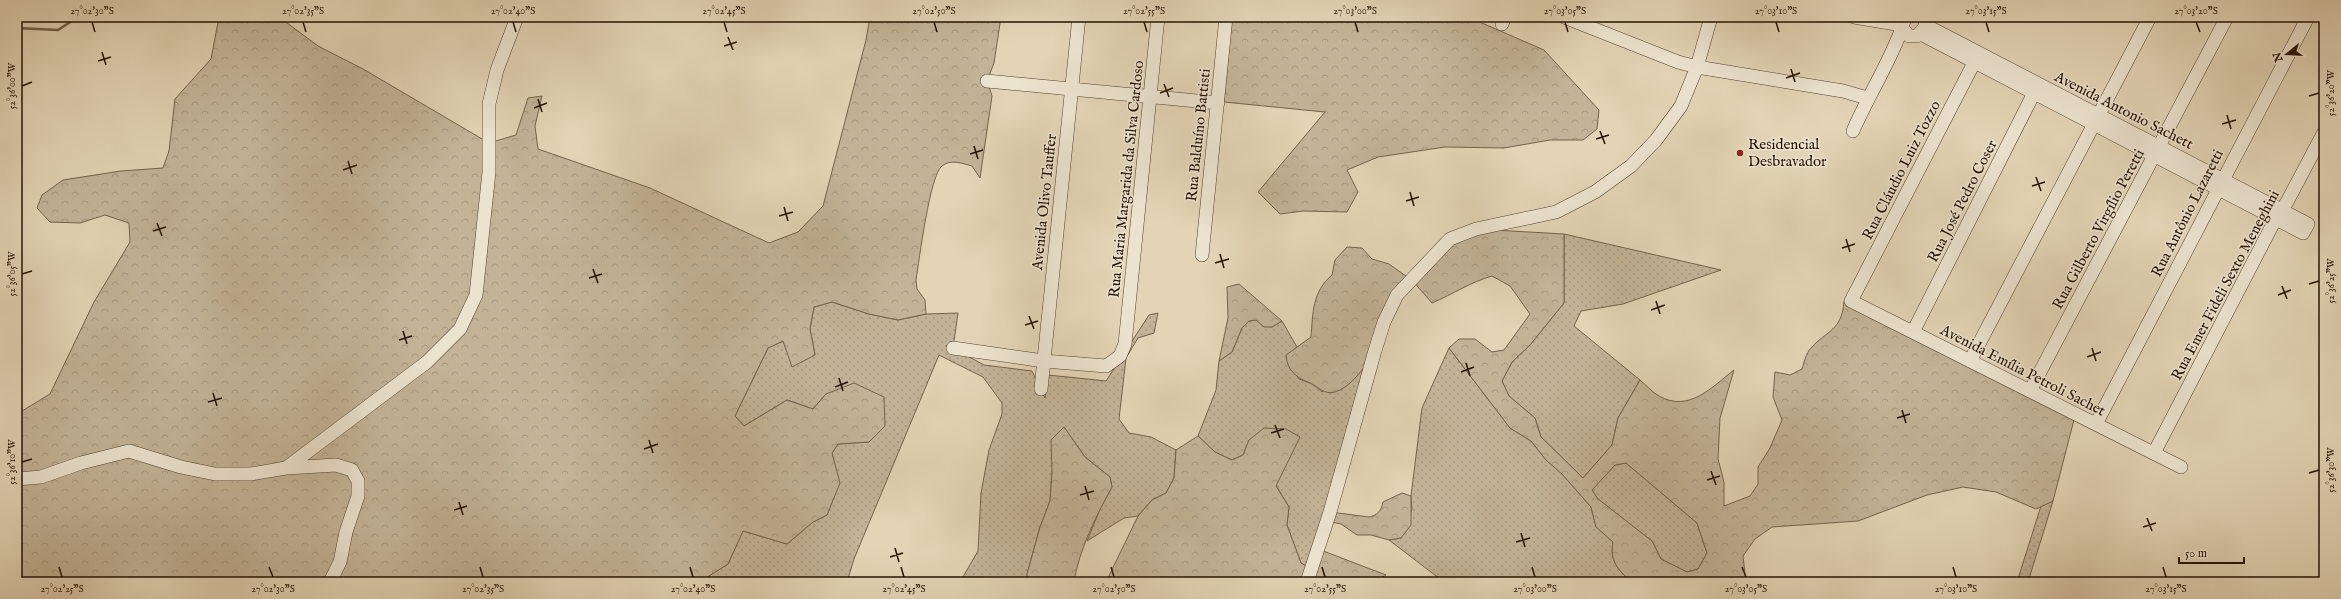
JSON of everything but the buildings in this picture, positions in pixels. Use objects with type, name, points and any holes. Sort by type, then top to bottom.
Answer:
[{"type":"street","points":[[286,468],[427,362],[460,329],[476,296],[488,172],[489,104],[497,70],[517,17]]},
{"type":"street","name":"Avenida Olivo Tauffer","points":[[1041,389],[1079,17]]},
{"type":"street","name":"Rua Maria Margarida da Silva Cardoso","points":[[1044,361],[1106,366],[1122,350],[1151,96],[1158,17]]},
{"type":"street","name":"Rua Balduíno Battisti","points":[[1202,255],[1226,17]]},
{"type":"street","points":[[1564,17],[1678,62],[1843,91],[1867,98]]},
{"type":"street","points":[[1306,582],[1330,512],[1384,322],[1397,295],[1450,239],[1476,229],[1556,212],[1595,192],[1631,166],[1656,140],[1681,106],[1697,66],[1711,17]]},
{"type":"street","points":[[1852,131],[1867,98],[1894,50],[1903,23],[1854,17]]},
{"type":"street","points":[[1970,361],[2150,17]]},
{"type":"street","name":"Rua Gilberto Virgílio Peretti","points":[[2030,391],[2227,17]]},
{"type":"street","name":"Rua Antônio Lazaretti","points":[[2096,424],[2220,183],[2308,17]]},
{"type":"street","name":"Avenida Antonio Sachett","points":[[1903,23],[1906,34],[1922,25],[2036,89],[2305,228]]},
{"type":"street","points":[[1894,50],[1922,25]]},
{"type":"street","name":"Rua Cláudio Luiz Tozzo","points":[[1851,301],[1977,57]]},
{"type":"street","points":[[987,81],[1218,103]]},
{"type":"street","name":"Rua José Pedro Coser","points":[[1913,332],[2036,89]]},
{"type":"street","name":"Rua Emer Fideli Sexto Meneghini","points":[[2154,454],[2279,214],[2324,132]]},
{"type":"street","name":"Avenida Emília Petroli Sachet","points":[[1851,301],[2181,467]]},
{"type":"street","points":[[953,348],[1044,361]]},
{"type":"street","points":[[17,479],[41,477],[81,463],[129,451],[180,466],[215,474],[251,474],[286,468],[336,465],[352,470],[358,481],[358,496],[346,532],[340,562],[330,582]]},
{"type":"green space","points":[[219,17],[279,17],[318,46],[363,69],[489,143],[516,135],[528,98],[542,96],[535,126],[538,149],[650,188],[769,243],[798,232],[823,206],[866,40],[870,17],[1001,17],[994,63],[987,81],[992,96],[980,178],[972,166],[953,162],[942,166],[933,185],[916,280],[917,289],[925,300],[926,314],[898,320],[869,314],[832,302],[814,307],[810,329],[815,355],[792,367],[783,341],[768,348],[735,416],[744,426],[787,400],[813,409],[826,394],[854,383],[884,397],[885,426],[869,442],[838,444],[832,453],[840,483],[827,515],[813,522],[787,544],[743,531],[728,564],[706,578],[706,582],[17,582],[17,414],[50,394],[94,302],[130,242],[129,223],[105,215],[80,223],[50,222],[37,208],[42,195],[63,180],[121,171],[163,168],[169,151],[175,99],[211,59]]},
{"type":"green space","points":[[1232,17],[1475,17],[1482,23],[1544,50],[1599,110],[1597,129],[1583,140],[1550,140],[1504,148],[1445,147],[1378,157],[1347,170],[1358,192],[1347,212],[1303,211],[1280,214],[1258,192],[1325,112],[1224,102]]},
{"type":"green space","points":[[1476,229],[1564,234],[1564,303],[1530,345],[1512,362],[1502,381],[1509,396],[1535,418],[1541,437],[1583,478],[1612,445],[1618,418],[1640,380],[1659,396],[1680,402],[1700,396],[1734,370],[1720,418],[1718,459],[1724,482],[1724,506],[1750,496],[1758,484],[1758,467],[1770,448],[1782,420],[1773,397],[1775,372],[1790,375],[1802,369],[1809,350],[1837,324],[1843,311],[1844,301],[2075,416],[2053,501],[2036,509],[1996,492],[1963,487],[1927,495],[1858,521],[1772,527],[1755,539],[1743,556],[1746,582],[1631,582],[1618,568],[1614,560],[1612,549],[1613,542],[1596,527],[1591,507],[1562,474],[1546,460],[1531,441],[1510,428],[1449,348],[1459,339],[1475,339],[1492,352],[1504,350],[1530,314],[1510,286],[1492,276],[1469,285],[1432,303],[1411,279],[1380,343],[1369,360],[1347,386],[1335,392],[1325,392],[1301,379],[1291,370],[1288,365],[1286,355],[1311,337],[1313,311],[1317,296],[1325,282],[1332,275],[1335,260],[1347,247],[1362,248],[1372,259],[1389,264],[1410,279],[1450,239]],"holes":[[[1626,463],[1697,523],[1707,553],[1698,569],[1687,572],[1661,559],[1652,541],[1598,499],[1592,490],[1615,465]]]},
{"type":"green space","points":[[1564,234],[1721,270],[1623,304],[1581,311],[1574,326],[1640,380],[1618,418],[1612,445],[1583,478],[1541,437],[1535,418],[1509,396],[1502,381],[1512,362],[1530,345],[1564,303]]},
{"type":"green space","points":[[1239,284],[1282,321],[1272,327],[1264,327],[1256,320],[1249,321],[1242,328],[1232,352],[1219,361],[1228,318],[1227,287]]},
{"type":"green space","points":[[832,302],[869,314],[898,320],[926,314],[958,313],[953,348],[984,365],[1032,371],[1045,398],[1048,375],[1106,381],[1149,315],[1158,313],[1154,333],[1138,338],[1126,358],[1119,419],[1129,433],[1151,437],[1176,450],[1174,478],[1166,493],[1152,500],[1138,516],[1124,518],[1087,541],[1101,507],[1112,487],[1110,477],[1085,457],[1064,427],[1052,472],[1050,501],[1040,527],[1027,574],[1027,582],[960,582],[978,551],[981,493],[989,450],[1002,414],[1002,403],[983,377],[939,355],[854,559],[847,582],[706,582],[706,578],[728,564],[743,531],[787,544],[813,522],[827,515],[839,483],[832,453],[838,444],[869,442],[826,394],[813,409],[787,400],[744,426],[735,416],[768,348],[783,341],[815,355],[810,329],[814,307]]},
{"type":"green space","points":[[1256,320],[1272,327],[1282,321],[1297,347],[1286,356],[1299,379],[1313,384],[1322,392],[1374,354],[1311,569],[1301,563],[1293,542],[1287,525],[1289,507],[1249,440],[1243,455],[1232,460],[1215,452],[1198,436],[1216,390],[1219,361],[1232,352],[1242,328],[1249,321]]},
{"type":"green space","points":[[1449,348],[1510,428],[1531,441],[1546,460],[1562,474],[1591,507],[1596,527],[1613,542],[1612,549],[1614,560],[1618,568],[1631,582],[1444,582],[1389,540],[1401,538],[1412,509],[1411,496],[1422,408]]},
{"type":"green space","points":[[1064,427],[1085,457],[1110,477],[1112,487],[1094,521],[1084,546],[1076,570],[1074,582],[1027,582],[1027,574],[1040,527],[1050,501],[1052,472],[1051,440]]},
{"type":"green space","points":[[1264,428],[1286,429],[1300,437],[1276,486],[1289,507],[1287,525],[1301,563],[1311,569],[1318,549],[1386,575],[1374,582],[1106,582],[1138,516],[1152,500],[1166,493],[1174,478],[1176,450],[1198,436],[1215,452],[1232,460],[1243,455],[1249,440]]},
{"type":"green space","points":[[1626,463],[1697,523],[1707,553],[1698,569],[1687,572],[1661,559],[1652,541],[1598,499],[1591,490],[1615,465]]},
{"type":"green space","points":[[1402,493],[1411,496],[1411,525],[1401,538],[1389,540],[1371,535],[1357,535],[1341,524],[1327,521],[1330,512],[1369,517],[1375,515],[1379,512],[1383,502]]},
{"type":"green space","points":[[2053,501],[2028,582],[2017,582],[2041,506]]},
{"type":"waterway","points":[[17,28],[58,30],[78,17]]},
{"type":"place","name":"Residencial Desbravador","points":[[1740,153]]}]
